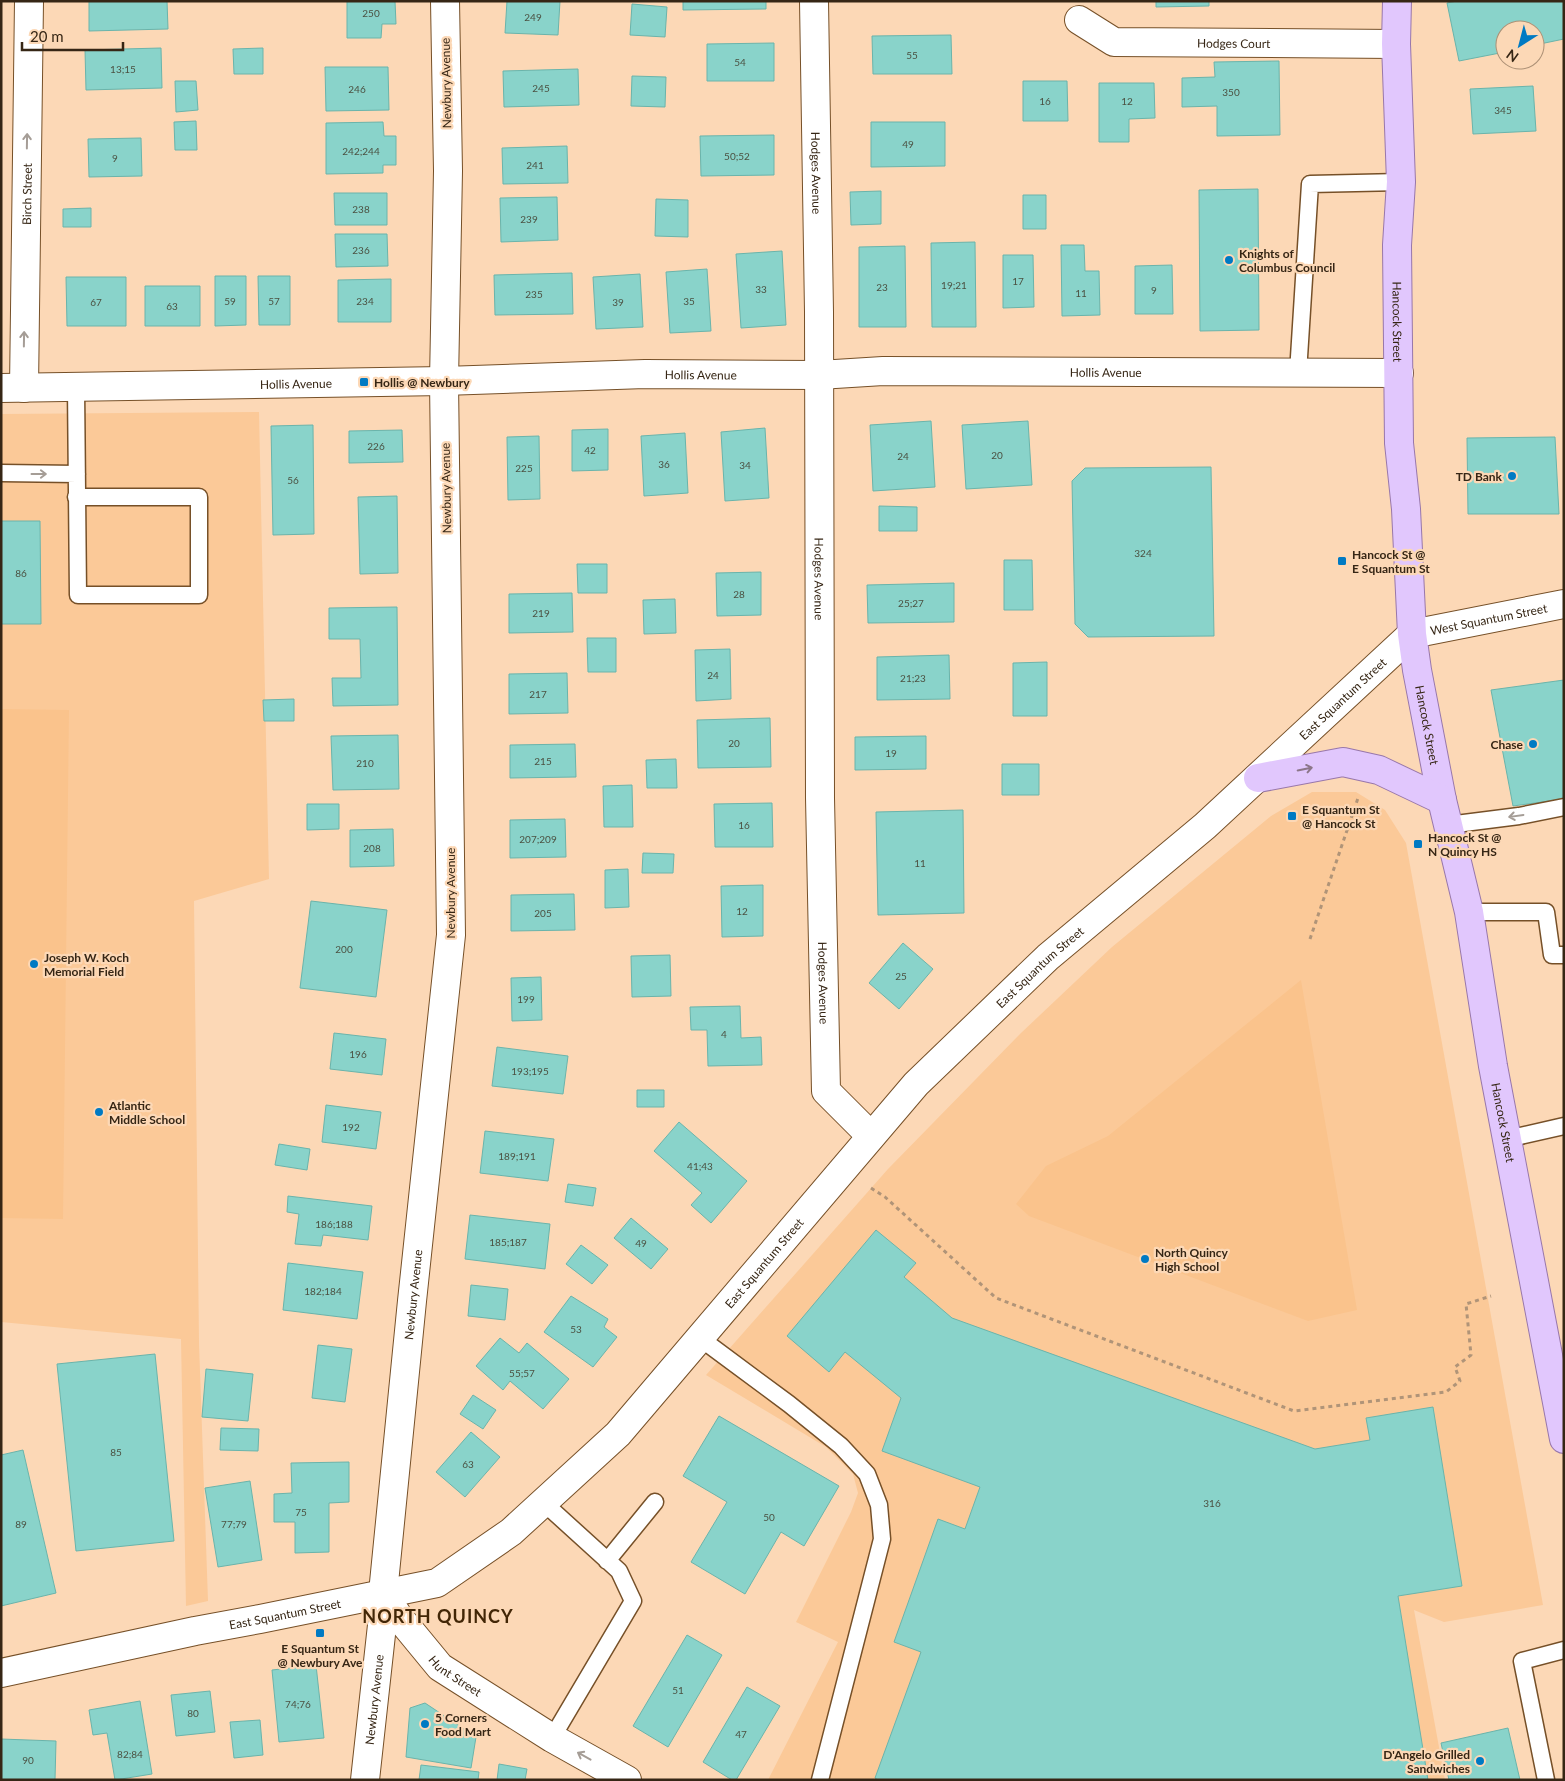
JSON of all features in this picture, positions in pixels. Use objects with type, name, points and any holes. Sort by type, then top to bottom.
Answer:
[{"type":"main road","name":"Hancock Street","points":[[1397,1],[1396,44],[1401,182],[1397,245],[1400,443],[1406,509],[1412,634],[1442,800],[1469,912],[1506,1139],[1554,1338],[1564,1439]]},
{"type":"main road","points":[[1258,778],[1343,762],[1379,770],[1442,800]]},
{"type":"street","name":"Birch Street","points":[[12,388],[29,1]]},
{"type":"street","name":"Newbury Avenue","points":[[366,1780],[412,1301],[451,936],[444,381],[448,171],[444,1]]},
{"type":"street","name":"Hodges Avenue","points":[[814,1],[819,375],[820,798],[826,1091],[871,1136]]},
{"type":"street","name":"Hodges Court","points":[[1079,20],[1114,42],[1396,44]]},
{"type":"street","name":"Hollis Avenue","points":[[12,388],[444,381],[645,374],[819,375],[883,371],[1399,373]]},
{"type":"street","name":"West Squantum Street","points":[[1412,634],[1564,604]]},
{"type":"street","name":"East Squantum Street","points":[[1,1673],[195,1631],[437,1583],[511,1532],[618,1434],[916,1084],[1048,957],[1205,826],[1412,634]]},
{"type":"street","name":"Hunt Street","points":[[384,1593],[398,1616],[440,1667],[552,1738],[627,1780]]},
{"type":"lane","points":[[1298,373],[1310,184],[1401,182]]},
{"type":"lane","points":[[76,387],[76,497],[78,595],[199,595],[199,497],[76,497]]},
{"type":"lane","points":[[1,474],[77,474]]},
{"type":"lane","points":[[1448,825],[1519,816],[1564,807]]},
{"type":"lane","points":[[1469,912],[1546,912],[1552,955],[1564,955]]},
{"type":"lane","points":[[1506,1139],[1564,1126]]},
{"type":"lane","points":[[700,1338],[789,1404],[841,1446],[867,1474],[879,1505],[882,1539],[820,1780]]},
{"type":"lane","points":[[543,1502],[619,1571],[634,1601],[552,1738]]},
{"type":"lane","points":[[607,1561],[655,1502]]},
{"type":"lane","points":[[1546,1780],[1522,1661],[1564,1650]]},
{"type":"path","points":[[1310,939],[1358,798]]},
{"type":"path","points":[[871,1188],[885,1197],[996,1298],[1294,1410],[1446,1392],[1460,1382],[1455,1366],[1471,1355],[1466,1304],[1491,1296]]},
{"type":"shaded area","name":"Atlantic Middle School","points":[[259,412],[269,879],[194,901],[199,1343],[208,1601],[186,1606],[181,1339],[1,1322],[1,414]]},
{"type":"shaded area","name":"Joseph W. Koch Memorial Field","points":[[1,709],[69,710],[63,1219],[1,1218]]},
{"type":"shaded area","name":"North Quincy High School","points":[[1312,792],[1356,792],[1385,810],[1406,843],[1543,1605],[1444,1622],[1414,1610],[1445,1780],[768,1780],[838,1642],[796,1622],[851,1512],[858,1493],[853,1474],[826,1447],[706,1375],[888,1169],[1021,1033],[1112,947],[1271,816]]},
{"type":"shaded area","points":[[1301,980],[1357,1310],[1308,1321],[1029,1216],[1016,1204],[1046,1166],[1108,1136]]},
{"type":"building","points":[[89,1],[167,1],[168,29],[89,31]]},
{"type":"building","points":[[347,1],[395,1],[396,24],[382,24],[381,38],[347,38]]},
{"type":"building","points":[[507,1],[560,1],[558,35],[505,33]]},
{"type":"building","points":[[683,1],[766,1],[766,9],[683,10]]},
{"type":"building","points":[[1156,1],[1209,1],[1209,6],[1156,7]]},
{"type":"building","points":[[1457,1],[1564,1],[1564,39],[1545,43],[1545,20],[1495,20],[1495,54],[1459,61],[1447,3]]},
{"type":"building","points":[[632,4],[667,7],[665,37],[630,35]]},
{"type":"building","points":[[951,35],[952,74],[873,74],[872,36]]},
{"type":"building","points":[[774,43],[774,81],[707,81],[707,44]]},
{"type":"building","points":[[161,48],[162,88],[86,90],[85,50]]},
{"type":"building","points":[[263,48],[263,74],[234,74],[233,49]]},
{"type":"building","points":[[1279,61],[1280,135],[1217,136],[1217,106],[1182,107],[1182,78],[1215,77],[1214,62]]},
{"type":"building","points":[[325,67],[388,67],[389,110],[326,111]]},
{"type":"building","points":[[578,69],[579,105],[504,107],[503,71]]},
{"type":"building","points":[[632,76],[666,77],[665,107],[631,106]]},
{"type":"building","points":[[175,81],[196,81],[198,110],[176,112]]},
{"type":"building","points":[[1023,81],[1067,81],[1068,121],[1023,121]]},
{"type":"building","points":[[1099,83],[1154,83],[1155,118],[1129,119],[1129,142],[1099,142]]},
{"type":"building","points":[[1533,86],[1536,131],[1473,134],[1470,89]]},
{"type":"building","points":[[196,121],[197,150],[175,150],[174,122]]},
{"type":"building","points":[[383,122],[384,136],[396,136],[396,165],[383,165],[383,173],[326,174],[326,123]]},
{"type":"building","points":[[871,122],[945,122],[945,166],[871,167]]},
{"type":"building","points":[[774,135],[774,175],[701,176],[700,136]]},
{"type":"building","points":[[141,138],[142,176],[89,177],[88,139]]},
{"type":"building","points":[[567,146],[568,183],[503,184],[502,148]]},
{"type":"building","name":"Knights of Columbus Council","points":[[1258,189],[1259,330],[1200,331],[1199,190]]},
{"type":"building","points":[[881,191],[881,224],[851,225],[850,192]]},
{"type":"building","points":[[334,193],[387,193],[387,225],[335,225]]},
{"type":"building","points":[[1023,195],[1046,195],[1046,229],[1023,229]]},
{"type":"building","points":[[557,197],[558,240],[501,242],[500,198]]},
{"type":"building","points":[[656,199],[688,200],[688,237],[655,236]]},
{"type":"building","points":[[91,208],[91,227],[63,227],[63,209]]},
{"type":"building","points":[[335,234],[387,234],[388,266],[336,267]]},
{"type":"building","points":[[975,242],[976,327],[932,327],[931,243]]},
{"type":"building","points":[[1061,245],[1084,245],[1085,271],[1099,271],[1100,315],[1062,316]]},
{"type":"building","points":[[905,246],[906,327],[859,327],[859,247]]},
{"type":"building","points":[[782,251],[786,325],[741,328],[736,254]]},
{"type":"building","points":[[1003,255],[1033,255],[1034,307],[1003,308]]},
{"type":"building","points":[[1172,265],[1173,314],[1135,314],[1135,266]]},
{"type":"building","points":[[707,269],[711,331],[670,333],[666,272]]},
{"type":"building","points":[[572,273],[573,314],[495,315],[494,275]]},
{"type":"building","points":[[640,274],[643,327],[596,329],[593,277]]},
{"type":"building","points":[[215,276],[246,276],[246,325],[215,326]]},
{"type":"building","points":[[258,276],[290,276],[290,325],[259,325]]},
{"type":"building","points":[[66,277],[126,277],[126,326],[67,326]]},
{"type":"building","points":[[391,279],[391,322],[338,322],[338,280]]},
{"type":"building","points":[[145,286],[200,286],[200,326],[145,326]]},
{"type":"building","points":[[931,421],[935,487],[873,491],[870,425]]},
{"type":"building","points":[[1028,421],[1032,485],[966,489],[962,425]]},
{"type":"building","points":[[313,425],[314,534],[273,535],[271,426]]},
{"type":"building","points":[[765,428],[769,498],[725,501],[721,432]]},
{"type":"building","points":[[608,429],[608,470],[572,471],[572,430]]},
{"type":"building","points":[[402,430],[403,462],[349,463],[349,431]]},
{"type":"building","points":[[685,433],[688,493],[644,496],[641,436]]},
{"type":"building","points":[[539,436],[540,499],[508,500],[507,437]]},
{"type":"building","name":"TD Bank","points":[[1555,437],[1559,514],[1468,514],[1467,438]]},
{"type":"building","points":[[1211,467],[1214,636],[1088,637],[1075,624],[1072,481],[1085,468]]},
{"type":"building","points":[[397,496],[398,573],[360,574],[358,497]]},
{"type":"building","points":[[879,506],[917,507],[917,531],[879,531]]},
{"type":"building","points":[[1,521],[40,521],[41,624],[1,624]]},
{"type":"building","points":[[1004,560],[1032,560],[1033,610],[1004,610]]},
{"type":"building","points":[[577,564],[607,564],[607,593],[578,593]]},
{"type":"building","points":[[761,572],[761,615],[717,616],[716,573]]},
{"type":"building","points":[[954,583],[954,622],[868,623],[867,585]]},
{"type":"building","points":[[572,593],[573,632],[509,633],[509,594]]},
{"type":"building","points":[[675,599],[676,633],[644,634],[643,600]]},
{"type":"building","points":[[397,607],[398,705],[333,706],[332,678],[361,678],[360,639],[329,639],[329,608]]},
{"type":"building","points":[[587,638],[616,638],[616,672],[588,672]]},
{"type":"building","points":[[730,649],[731,699],[696,701],[695,650]]},
{"type":"building","points":[[949,655],[950,699],[877,700],[877,657]]},
{"type":"building","points":[[1047,662],[1047,716],[1013,716],[1013,663]]},
{"type":"building","points":[[567,673],[568,713],[509,714],[509,674]]},
{"type":"building","name":"Chase","points":[[1564,680],[1564,799],[1513,806],[1491,690]]},
{"type":"building","points":[[294,699],[294,721],[264,721],[263,700]]},
{"type":"building","points":[[770,718],[771,767],[698,768],[697,720]]},
{"type":"building","points":[[398,735],[399,789],[333,790],[331,736]]},
{"type":"building","points":[[926,736],[926,769],[855,770],[855,737]]},
{"type":"building","points":[[575,744],[576,777],[510,778],[510,745]]},
{"type":"building","points":[[676,759],[677,788],[647,788],[646,760]]},
{"type":"building","points":[[1002,764],[1039,764],[1039,795],[1002,795]]},
{"type":"building","points":[[632,785],[633,827],[604,827],[603,786]]},
{"type":"building","points":[[772,803],[773,847],[715,847],[714,804]]},
{"type":"building","points":[[307,804],[339,804],[339,829],[307,830]]},
{"type":"building","points":[[963,810],[964,913],[878,915],[876,812]]},
{"type":"building","points":[[565,819],[566,857],[510,858],[510,820]]},
{"type":"building","points":[[393,829],[394,866],[350,867],[350,830]]},
{"type":"building","points":[[643,853],[674,854],[673,873],[642,873]]},
{"type":"building","points":[[628,869],[629,907],[605,908],[605,870]]},
{"type":"building","points":[[763,885],[763,936],[722,937],[721,886]]},
{"type":"building","points":[[574,894],[575,930],[511,931],[511,895]]},
{"type":"building","points":[[311,901],[387,910],[376,997],[300,988]]},
{"type":"building","points":[[903,943],[933,969],[899,1009],[869,983]]},
{"type":"building","points":[[670,955],[671,996],[632,997],[631,956]]},
{"type":"building","points":[[541,977],[542,1020],[512,1021],[511,978]]},
{"type":"building","points":[[740,1006],[741,1038],[761,1037],[762,1065],[708,1066],[707,1030],[691,1030],[690,1007]]},
{"type":"building","points":[[334,1033],[386,1039],[382,1075],[330,1069]]},
{"type":"building","points":[[497,1047],[568,1056],[563,1094],[492,1086]]},
{"type":"building","points":[[637,1090],[664,1090],[664,1107],[637,1107]]},
{"type":"building","points":[[326,1105],[381,1112],[376,1149],[322,1142]]},
{"type":"building","points":[[679,1122],[747,1181],[711,1223],[691,1205],[702,1193],[654,1151]]},
{"type":"building","points":[[485,1131],[554,1139],[548,1181],[480,1173]]},
{"type":"building","points":[[279,1144],[310,1149],[307,1170],[275,1165]]},
{"type":"building","points":[[568,1184],[596,1188],[593,1206],[565,1202]]},
{"type":"building","points":[[288,1196],[372,1206],[368,1240],[323,1235],[321,1246],[295,1244],[299,1214],[287,1212]]},
{"type":"building","points":[[470,1215],[550,1224],[545,1269],[465,1259]]},
{"type":"building","points":[[631,1218],[668,1249],[651,1269],[614,1238]]},
{"type":"building","points":[[876,1230],[916,1263],[904,1277],[952,1318],[1315,1449],[1370,1440],[1366,1418],[1433,1407],[1462,1586],[1398,1596],[1428,1780],[878,1780],[875,1778],[921,1652],[894,1642],[938,1519],[965,1529],[980,1487],[882,1451],[901,1398],[845,1352],[829,1372],[787,1336]]},
{"type":"building","points":[[581,1245],[608,1265],[592,1284],[566,1264]]},
{"type":"building","points":[[288,1263],[363,1272],[357,1319],[283,1310]]},
{"type":"building","points":[[471,1285],[508,1289],[505,1320],[468,1316]]},
{"type":"building","points":[[571,1296],[608,1319],[604,1327],[617,1337],[593,1367],[544,1332]]},
{"type":"building","points":[[500,1338],[519,1353],[527,1343],[569,1379],[543,1409],[510,1381],[503,1390],[476,1366]]},
{"type":"building","points":[[318,1345],[352,1349],[345,1402],[312,1398]]},
{"type":"building","points":[[155,1354],[174,1541],[76,1551],[57,1364]]},
{"type":"building","points":[[206,1369],[253,1374],[248,1421],[202,1417]]},
{"type":"building","points":[[473,1395],[496,1410],[483,1429],[460,1414]]},
{"type":"building","points":[[719,1416],[839,1486],[804,1546],[781,1532],[745,1594],[691,1562],[727,1502],[683,1476]]},
{"type":"building","points":[[221,1428],[259,1429],[258,1451],[220,1450]]},
{"type":"building","points":[[471,1432],[500,1457],[465,1497],[436,1472]]},
{"type":"building","points":[[23,1450],[56,1593],[1,1606],[1,1455]]},
{"type":"building","points":[[349,1462],[349,1502],[329,1503],[329,1552],[295,1553],[295,1522],[274,1522],[274,1494],[292,1493],[291,1463]]},
{"type":"building","points":[[250,1481],[262,1560],[218,1567],[205,1488]]},
{"type":"building","points":[[687,1635],[722,1655],[668,1747],[633,1726]]},
{"type":"building","points":[[316,1665],[324,1738],[279,1742],[272,1670]]},
{"type":"building","points":[[747,1687],[780,1706],[736,1780],[732,1780],[703,1762]]},
{"type":"building","points":[[210,1691],[215,1732],[176,1736],[171,1695]]},
{"type":"building","points":[[140,1701],[152,1774],[115,1780],[107,1733],[93,1735],[89,1710]]},
{"type":"building","points":[[425,1703],[476,1737],[471,1768],[406,1757],[410,1708]]},
{"type":"building","points":[[260,1720],[263,1755],[234,1758],[230,1722]]},
{"type":"building","name":"D'Angelo Grilled Sandwiches","points":[[1508,1728],[1520,1780],[1449,1780],[1441,1743]]},
{"type":"building","points":[[1,1739],[56,1741],[55,1780],[1,1780]]},
{"type":"building","points":[[499,1764],[527,1769],[525,1780],[497,1780]]},
{"type":"building","points":[[421,1765],[479,1772],[478,1780],[419,1780]]},
{"type":"place","name":"Knights of Columbus Council","points":[[1229,260]]},
{"type":"place","name":"Hollis @ Newbury","points":[[364,382]]},
{"type":"place","name":"TD Bank","points":[[1512,476]]},
{"type":"place","name":"Hancock St @ E Squantum St","points":[[1342,561]]},
{"type":"place","name":"Chase","points":[[1533,744]]},
{"type":"place","name":"E Squantum St @ Hancock St","points":[[1292,816]]},
{"type":"place","name":"Hancock St @ N Quincy HS","points":[[1418,844]]},
{"type":"place","name":"Joseph W. Koch Memorial Field","points":[[34,964]]},
{"type":"place","name":"Atlantic Middle School","points":[[99,1112]]},
{"type":"place","name":"North Quincy High School","points":[[1145,1259]]},
{"type":"place","name":"E Squantum St @ Newbury Ave","points":[[320,1633]]},
{"type":"place","name":"5 Corners Food Mart","points":[[425,1724]]},
{"type":"place","name":"D'Angelo Grilled Sandwiches","points":[[1480,1761]]},
{"type":"district","name":"NORTH QUINCY","points":[[438,1616]]}]
